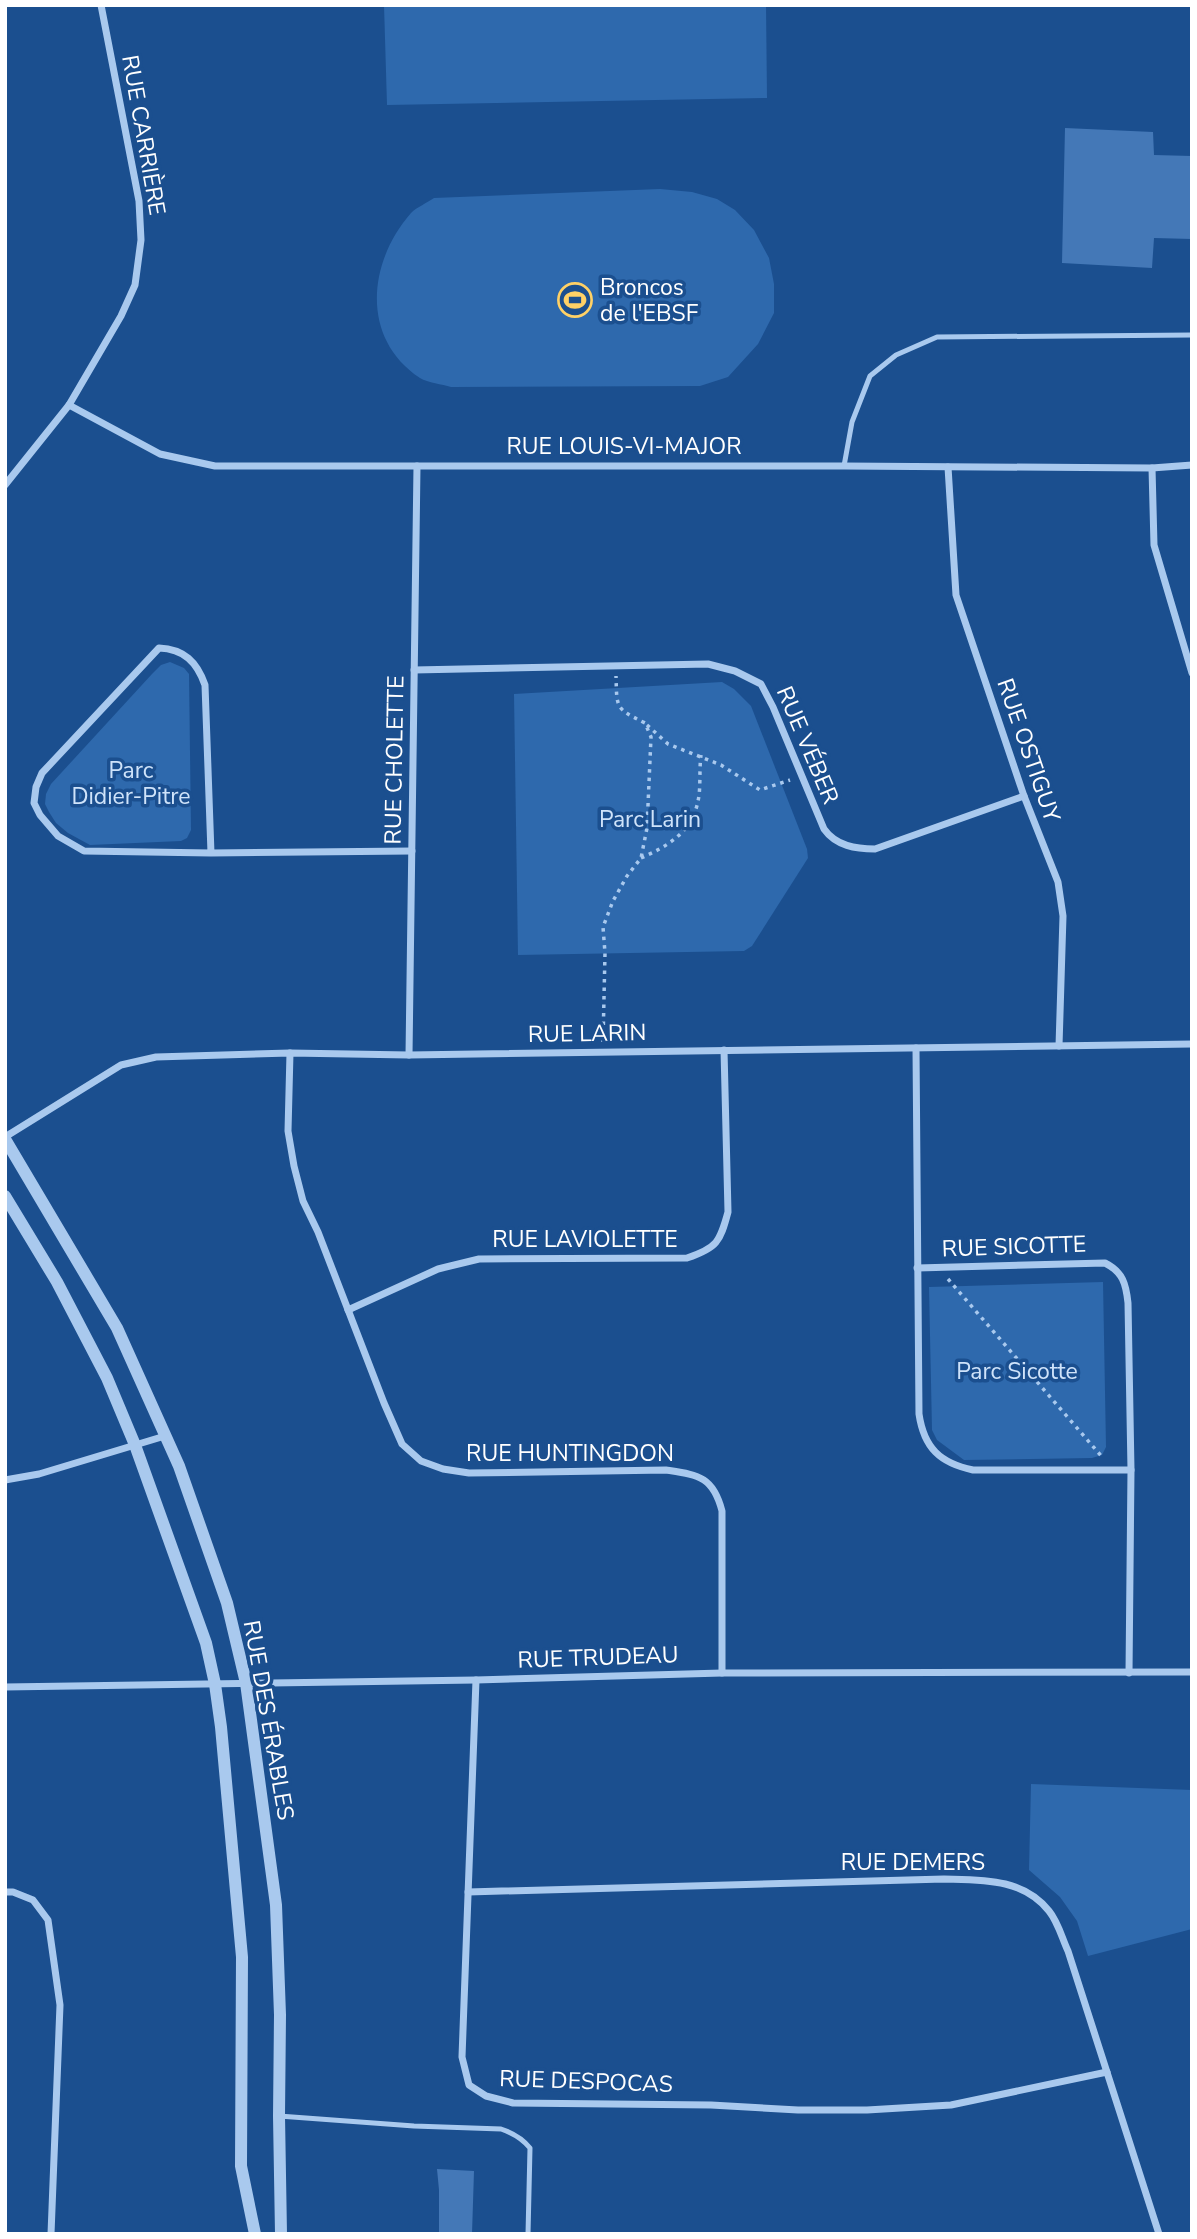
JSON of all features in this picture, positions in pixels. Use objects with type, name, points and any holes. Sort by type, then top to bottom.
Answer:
[{"type":"street","name":"RUE CARRIÈRE","points":[[5,485],[69,405],[121,316],[135,285],[141,240],[139,201],[100,5]]},
{"type":"street","name":"RUE LOUIS-VI-MAJOR","points":[[69,405],[160,454],[215,466],[1152,468],[1192,465]]},
{"type":"street","name":"RUE CHOLETTE","points":[[409,1055],[417,466]]},
{"type":"street","name":"RUE OSTIGUY","points":[[948,467],[956,595],[1024,796],[1058,882],[1063,916],[1059,1046]]},
{"type":"street","points":[[1152,468],[1154,545],[1192,673]]},
{"type":"street","points":[[211,853],[205,685],[200,669],[187,656],[171,649],[159,648],[43,773],[36,787],[34,803],[40,816],[58,836],[84,851],[211,853],[412,851]]},
{"type":"street","name":"RUE VÉBER","points":[[414,670],[708,664],[735,671],[761,684],[827,834],[855,849],[874,849],[1024,796]]},
{"type":"street","name":"RUE LARIN","points":[[5,1138],[121,1065],[156,1057],[290,1053],[409,1055],[1192,1044]]},
{"type":"street","name":"RUE SICOTTE","points":[[916,1048],[921,1432],[930,1447],[943,1459],[955,1466],[973,1470],[1131,1470]]},
{"type":"street","name":"RUE LAVIOLETTE","points":[[348,1310],[438,1269],[478,1259],[688,1258],[709,1251],[722,1234],[728,1212],[724,1050]]},
{"type":"street","name":"RUE HUNTINGDON","points":[[290,1053],[288,1131],[303,1201],[402,1444],[421,1461],[443,1469],[469,1473],[666,1470],[706,1479],[718,1494],[722,1511],[722,1673]]},
{"type":"street","name":"RUE DES ÉRABLES","points":[[5,1138],[117,1328],[179,1466],[227,1602],[246,1683],[276,1905],[280,2015],[281,2234]]},
{"type":"street","name":"RUE DES ÉRABLES","points":[[5,1196],[63,1294],[107,1378],[135,1445],[206,1643],[221,1727],[242,1957],[241,2166],[255,2234]]},
{"type":"street","name":"RUE SICOTTE","points":[[918,1268],[1105,1263],[1124,1279],[1128,1303],[1131,1470],[1129,1673]]},
{"type":"street","points":[[5,1480],[39,1474],[165,1436]]},
{"type":"street","name":"RUE TRUDEAU","points":[[5,1687],[476,1680],[722,1673],[1192,1672]]},
{"type":"street","name":"RUE DESPOCAS","points":[[476,1680],[462,2057],[469,2085],[485,2096],[513,2103],[867,2110],[951,2105],[1107,2072]]},
{"type":"street","name":"RUE DEMERS","points":[[468,1892],[944,1879],[1001,1881],[1031,1893],[1050,1912],[1068,1951],[1158,2234]]},
{"type":"street","points":[[5,1892],[13,1892],[33,1900],[48,1920],[60,2005],[51,2234]]},
{"type":"lane","points":[[844,466],[852,422],[870,376],[896,355],[937,337],[1192,335]]},
{"type":"lane","points":[[279,2116],[501,2129],[512,2133],[524,2140],[530,2148],[528,2234]]},
{"type":"path","points":[[615,666],[617,703],[621,712],[645,723],[668,744],[701,755],[739,775],[760,790],[802,777]]},
{"type":"path","points":[[603,1052],[603,927],[613,901],[641,858],[647,828],[650,737],[645,723]]},
{"type":"path","points":[[641,858],[666,847],[687,830],[699,800],[698,774],[701,755]]},
{"type":"path","points":[[943,1267],[949,1281],[1102,1455],[1108,1470]]},
{"type":"green space","points":[[384,5],[766,5],[767,98],[387,105]]},
{"type":"green space","name":"Broncos de l'EBSF","points":[[660,189],[692,192],[717,199],[735,210],[754,230],[769,258],[774,284],[774,313],[758,344],[728,377],[700,386],[451,387],[420,378],[401,361],[387,342],[379,321],[377,299],[379,276],[386,254],[411,213],[434,198]]},
{"type":"green space","name":"Parc Didier-Pitre","points":[[170,662],[184,668],[189,674],[191,830],[187,838],[181,841],[90,845],[56,823],[45,804],[46,794],[51,784],[152,674],[161,665]]},
{"type":"green space","name":"Parc Larin","points":[[722,682],[734,689],[751,706],[807,849],[808,858],[752,946],[744,951],[518,955],[514,694]]},
{"type":"green space","name":"Parc Sicotte","points":[[1103,1282],[1106,1447],[1102,1455],[1092,1458],[964,1460],[937,1440],[932,1430],[929,1287]]},
{"type":"green space","points":[[1031,1784],[1192,1790],[1192,1929],[1088,1956],[1077,1921],[1060,1897],[1029,1870]]},
{"type":"building","points":[[1065,128],[1153,132],[1154,155],[1192,156],[1192,239],[1154,238],[1152,268],[1062,263]]},
{"type":"building","points":[[437,2169],[474,2171],[472,2234],[439,2234]]},
{"type":"place","name":"Broncos de l'EBSF","points":[[575,300]]}]
